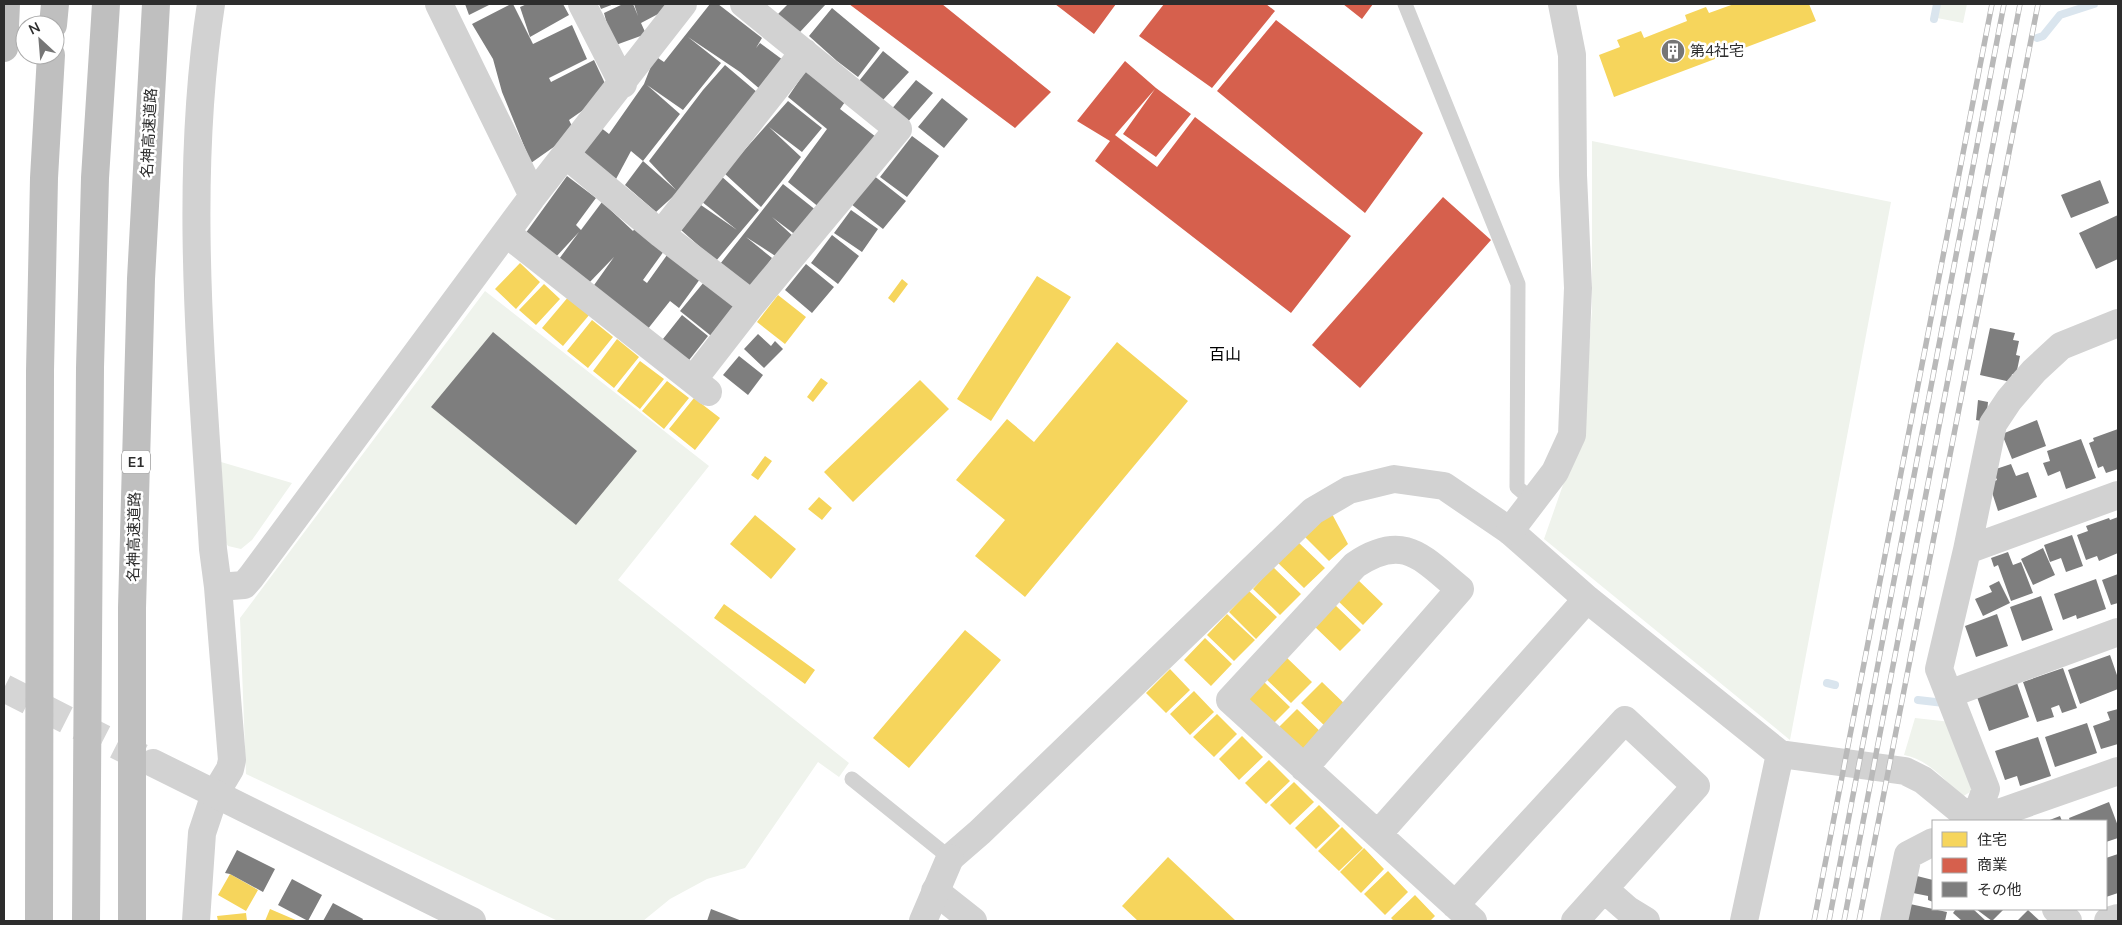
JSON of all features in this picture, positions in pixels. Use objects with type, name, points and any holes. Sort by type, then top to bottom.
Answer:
[{"type":"highway","points":[[4,48],[6,4]]},
{"type":"highway","points":[[86,921],[90,368],[95,178],[106,4]]},
{"type":"highway","name":"名神高速道路","points":[[132,921],[132,608],[141,279],[156,4]]},
{"type":"highway","points":[[39,921],[41,352],[44,178],[51,65]]},
{"type":"street","points":[[196,921],[202,833],[214,794],[230,769],[232,760],[218,586],[213,549],[196,274],[197,174],[204,46],[211,4]]},
{"type":"street","points":[[440,4],[533,196]]},
{"type":"street","points":[[582,4],[623,84]]},
{"type":"street","points":[[218,586],[244,585],[251,577],[533,196],[623,84],[683,4]]},
{"type":"street","points":[[506,234],[701,386],[752,304],[898,129],[744,4]]},
{"type":"street","points":[[1510,531],[1554,472],[1572,435],[1578,288],[1573,175],[1572,56],[1562,4]]},
{"type":"street","points":[[661,234],[804,52]]},
{"type":"street","points":[[566,155],[661,234],[752,304]]},
{"type":"street","points":[[1974,820],[1986,789],[1938,669],[1967,550],[1993,424],[2009,400],[2034,371],[2061,346],[2118,323]]},
{"type":"street","points":[[923,921],[950,858],[987,825],[1313,511],[1349,490],[1394,479],[1444,486],[1510,531],[1587,599],[1780,754],[1905,772],[1924,780],[1973,820]]},
{"type":"street","points":[[1967,550],[2118,495]]},
{"type":"street","points":[[1304,768],[1460,589],[1419,555],[1398,549],[1371,554],[1355,565],[1230,700],[1304,768],[1378,834],[1464,913],[1625,720],[1696,786],[1575,921]]},
{"type":"street","points":[[1378,834],[1587,599]]},
{"type":"street","points":[[1949,694],[2118,632]]},
{"type":"street","points":[[1744,921],[1780,754]]},
{"type":"street","points":[[153,763],[472,921]]},
{"type":"street","points":[[1977,820],[2118,771]]},
{"type":"street","points":[[1894,921],[1908,855],[1932,843]]},
{"type":"street","points":[[1604,889],[1628,910],[1646,921]]},
{"type":"street","points":[[935,891],[973,921]]},
{"type":"street","points":[[2057,910],[2068,921]]},
{"type":"street","points":[[2108,921],[2118,918]]},
{"type":"lane","points":[[1405,4],[1518,284],[1517,487],[1533,502]]},
{"type":"lane","points":[[852,779],[950,858]]},
{"type":"shaded area","points":[[1940,4],[1967,4],[1963,23],[1937,18]]},
{"type":"shaded area","points":[[1592,141],[1891,202],[1790,740],[1544,539],[1583,428],[1592,310]]},
{"type":"shaded area","points":[[485,291],[709,466],[618,580],[849,763],[839,777],[818,762],[745,868],[707,879],[670,899],[643,921],[558,921],[246,774],[240,618]]},
{"type":"shaded area","points":[[221,462],[292,483],[252,540],[241,549],[228,546],[224,539]]},
{"type":"shaded area","points":[[1915,718],[1951,722],[1975,789],[1962,797],[1929,766],[1904,755]]},
{"type":"building: 住宅","name":"第4社宅","points":[[1734,4],[1809,4],[1816,21],[1614,97],[1599,55],[1620,47],[1617,40],[1641,31],[1644,38],[1687,21],[1685,15],[1706,7],[1709,13]]},
{"type":"building: 住宅","points":[[520,263],[540,282],[516,309],[495,289]]},
{"type":"building: 住宅","points":[[1037,276],[1071,297],[991,421],[957,399]]},
{"type":"building: 住宅","points":[[902,279],[908,284],[894,303],[888,298]]},
{"type":"building: 住宅","points":[[544,284],[560,299],[536,325],[519,310]]},
{"type":"building: 住宅","points":[[778,295],[806,317],[785,344],[757,322]]},
{"type":"building: 住宅","points":[[569,296],[590,314],[563,346],[542,328]]},
{"type":"building: 住宅","points":[[592,320],[613,337],[588,368],[567,351]]},
{"type":"building: 住宅","points":[[617,339],[639,357],[614,388],[593,371]]},
{"type":"building: 住宅","points":[[1117,342],[1188,401],[1025,597],[975,556],[1005,520],[956,480],[1007,419],[1034,442]]},
{"type":"building: 住宅","points":[[640,361],[664,379],[640,409],[617,391]]},
{"type":"building: 住宅","points":[[821,378],[828,383],[813,402],[807,397]]},
{"type":"building: 住宅","points":[[920,380],[949,409],[853,502],[824,472]]},
{"type":"building: 住宅","points":[[667,381],[689,398],[664,429],[642,411]]},
{"type":"building: 住宅","points":[[694,398],[720,418],[695,450],[669,429]]},
{"type":"building: 住宅","points":[[765,456],[772,461],[758,480],[751,475]]},
{"type":"building: 住宅","points":[[819,497],[832,508],[822,520],[808,509]]},
{"type":"building: 住宅","points":[[1331,512],[1348,544],[1329,561],[1305,537]]},
{"type":"building: 住宅","points":[[755,515],[796,549],[771,579],[730,544]]},
{"type":"building: 住宅","points":[[1297,541],[1325,568],[1304,588],[1277,562]]},
{"type":"building: 住宅","points":[[1273,567],[1301,594],[1280,615],[1253,589]]},
{"type":"building: 住宅","points":[[1356,578],[1383,604],[1363,625],[1336,599]]},
{"type":"building: 住宅","points":[[1249,591],[1277,617],[1256,639],[1229,612]]},
{"type":"building: 住宅","points":[[1333,603],[1361,630],[1340,651],[1313,625]]},
{"type":"building: 住宅","points":[[724,604],[815,670],[805,684],[714,618]]},
{"type":"building: 住宅","points":[[1227,614],[1255,640],[1234,661],[1207,635]]},
{"type":"building: 住宅","points":[[965,630],[1001,660],[909,768],[873,738]]},
{"type":"building: 住宅","points":[[1205,638],[1232,664],[1211,686],[1184,660]]},
{"type":"building: 住宅","points":[[1285,656],[1312,682],[1291,703],[1264,677]]},
{"type":"building: 住宅","points":[[1170,669],[1190,690],[1166,713],[1146,693]]},
{"type":"building: 住宅","points":[[1263,681],[1290,707],[1269,728],[1242,702]]},
{"type":"building: 住宅","points":[[1322,682],[1349,708],[1328,729],[1301,703]]},
{"type":"building: 住宅","points":[[1194,691],[1214,712],[1190,735],[1170,714]]},
{"type":"building: 住宅","points":[[1297,709],[1324,735],[1303,756],[1276,730]]},
{"type":"building: 住宅","points":[[1217,714],[1237,734],[1214,757],[1193,737]]},
{"type":"building: 住宅","points":[[1242,736],[1263,757],[1239,780],[1219,759]]},
{"type":"building: 住宅","points":[[1269,760],[1290,781],[1266,804],[1245,783]]},
{"type":"building: 住宅","points":[[1294,782],[1314,802],[1290,825],[1270,805]]},
{"type":"building: 住宅","points":[[1319,805],[1340,826],[1316,849],[1295,828]]},
{"type":"building: 住宅","points":[[1342,827],[1363,848],[1339,871],[1318,851]]},
{"type":"building: 住宅","points":[[1364,848],[1384,869],[1361,893],[1340,872]]},
{"type":"building: 住宅","points":[[1168,857],[1236,921],[1138,921],[1122,906]]},
{"type":"building: 住宅","points":[[1388,871],[1408,892],[1385,915],[1364,894]]},
{"type":"building: 住宅","points":[[230,874],[258,890],[246,911],[218,895]]},
{"type":"building: 住宅","points":[[1415,895],[1435,916],[1430,921],[1394,921],[1391,918]]},
{"type":"building: 住宅","points":[[270,909],[298,921],[265,921]]},
{"type":"building: 住宅","points":[[246,913],[247,921],[218,921],[217,916]]},
{"type":"building: 商業","points":[[849,4],[942,4],[1051,92],[1015,128]]},
{"type":"building: 商業","points":[[1055,4],[1116,4],[1094,34]]},
{"type":"building: 商業","points":[[1164,4],[1266,4],[1275,11],[1212,88],[1139,36]]},
{"type":"building: 商業","points":[[1343,4],[1373,4],[1362,19]]},
{"type":"building: 商業","points":[[1276,20],[1423,133],[1365,213],[1217,91]]},
{"type":"building: 商業","points":[[1125,61],[1156,88],[1191,114],[1156,157],[1123,134],[1155,89],[1115,135],[1157,167],[1195,117],[1351,236],[1291,313],[1095,161],[1110,141],[1077,121]]},
{"type":"building: 商業","points":[[1443,197],[1491,240],[1360,388],[1312,345]]},
{"type":"building: その他","points":[[465,4],[491,4],[469,15]]},
{"type":"building: その他","points":[[513,4],[533,44],[572,25],[587,59],[549,78],[551,82],[594,60],[609,92],[569,120],[575,132],[531,163],[502,92],[493,59],[472,24]]},
{"type":"building: その他","points":[[527,4],[563,4],[569,15],[530,37],[520,7]]},
{"type":"building: その他","points":[[599,4],[614,4],[601,9]]},
{"type":"building: その他","points":[[623,4],[633,4],[638,16],[634,4],[677,4],[641,23],[646,34],[613,46],[604,13]]},
{"type":"building: その他","points":[[710,4],[718,4],[762,38],[756,48],[760,43],[783,60],[761,90],[740,72],[688,37],[721,63],[683,110],[647,85],[680,114],[643,161],[631,151],[616,179],[582,154],[600,127],[609,134],[644,84],[655,56],[664,62]]},
{"type":"building: その他","points":[[788,4],[826,4],[800,32],[776,16]]},
{"type":"building: その他","points":[[832,8],[880,48],[858,77],[809,36]]},
{"type":"building: その他","points":[[883,51],[909,72],[882,101],[859,81]]},
{"type":"building: その他","points":[[725,65],[758,93],[678,192],[656,212],[625,185],[643,161],[676,190],[649,161],[703,90]]},
{"type":"building: その他","points":[[807,69],[847,99],[840,109],[876,137],[820,208],[788,182],[827,129],[788,97]]},
{"type":"building: その他","points":[[916,80],[933,93],[906,124],[890,111]]},
{"type":"building: その他","points":[[942,98],[968,119],[944,148],[918,127]]},
{"type":"building: その他","points":[[788,101],[822,128],[802,152],[769,127],[801,157],[761,207],[724,173]]},
{"type":"building: その他","points":[[912,136],[939,156],[907,197],[880,177]]},
{"type":"building: その他","points":[[720,175],[759,210],[716,261],[681,230],[698,203],[737,230],[701,201]]},
{"type":"building: その他","points":[[873,175],[906,201],[883,229],[851,204]]},
{"type":"building: その他","points":[[567,176],[596,198],[576,225],[581,230],[602,202],[633,231],[636,227],[664,251],[643,280],[647,283],[667,255],[700,279],[679,308],[670,301],[647,330],[592,288],[614,257],[587,285],[559,259],[579,232],[555,258],[525,234]]},
{"type":"building: その他","points":[[2100,180],[2109,203],[2071,218],[2061,195]]},
{"type":"building: その他","points":[[783,184],[817,211],[797,236],[772,217],[793,236],[777,257],[746,237],[772,258],[752,288],[720,264]]},
{"type":"building: その他","points":[[851,210],[878,229],[862,252],[834,233]]},
{"type":"building: その他","points":[[2118,215],[2118,259],[2096,269],[2079,233]]},
{"type":"building: その他","points":[[832,235],[859,256],[838,284],[811,263]]},
{"type":"building: その他","points":[[806,264],[834,287],[812,313],[785,290]]},
{"type":"building: その他","points":[[704,282],[739,310],[715,339],[680,311]]},
{"type":"building: その他","points":[[682,315],[708,336],[686,364],[659,344]]},
{"type":"building: その他","points":[[1990,328],[2015,333],[2013,340],[2019,341],[2016,355],[2020,356],[2016,375],[2012,374],[2011,382],[1980,375]]},
{"type":"building: その他","points":[[493,332],[637,451],[576,525],[431,407]]},
{"type":"building: その他","points":[[758,334],[771,346],[775,341],[783,349],[764,368],[744,349]]},
{"type":"building: その他","points":[[739,356],[763,375],[748,395],[723,375]]},
{"type":"building: その他","points":[[1978,400],[1988,402],[1986,422],[1976,420]]},
{"type":"building: その他","points":[[2037,420],[2046,446],[2012,459],[2002,434]]},
{"type":"building: その他","points":[[2118,429],[2118,469],[2106,473],[2103,466],[2098,468],[2089,443],[2094,441],[2093,438]]},
{"type":"building: その他","points":[[2081,439],[2096,478],[2066,489],[2060,471],[2048,476],[2043,463],[2050,461],[2047,451]]},
{"type":"building: その他","points":[[2011,464],[2016,476],[2028,472],[2037,497],[1998,511],[1989,483],[1997,480],[1993,470]]},
{"type":"building: その他","points":[[2118,517],[2118,553],[2099,561],[2097,556],[2086,560],[2077,535],[2088,531],[2086,526]]},
{"type":"building: その他","points":[[2072,535],[2083,566],[2066,572],[2061,558],[2050,562],[2044,545]]},
{"type":"building: その他","points":[[2043,548],[2055,575],[2033,585],[2021,559]]},
{"type":"building: その他","points":[[2008,552],[2013,565],[2021,562],[2033,593],[2011,601],[1998,565],[1994,567],[1991,558]]},
{"type":"building: その他","points":[[2118,574],[2118,603],[2111,605],[2102,580]]},
{"type":"building: その他","points":[[2096,579],[2106,609],[2077,619],[2076,615],[2063,620],[2054,594]]},
{"type":"building: その他","points":[[1999,581],[2010,603],[1983,616],[1975,599],[1992,592],[1989,586]]},
{"type":"building: その他","points":[[2041,596],[2053,630],[2022,641],[2010,607]]},
{"type":"building: その他","points":[[1997,614],[2008,646],[1976,657],[1965,626]]},
{"type":"building: その他","points":[[2110,655],[2118,678],[2118,689],[2080,704],[2068,670]]},
{"type":"building: その他","points":[[2063,668],[2077,708],[2062,713],[2059,705],[2051,708],[2054,717],[2037,722],[2023,682]]},
{"type":"building: その他","points":[[2017,683],[2029,717],[1989,731],[1977,697]]},
{"type":"building: その他","points":[[2118,709],[2118,744],[2101,749],[2093,726],[2110,720],[2107,712]]},
{"type":"building: その他","points":[[2087,723],[2097,753],[2055,767],[2045,737]]},
{"type":"building: その他","points":[[2038,737],[2051,776],[2020,786],[2017,776],[2005,780],[1995,751]]},
{"type":"building: その他","points":[[2109,802],[2118,826],[2118,838],[2107,842],[2107,820],[2070,820],[2069,818]]},
{"type":"building: その他","points":[[2060,816],[2062,820],[2050,820]]},
{"type":"building: その他","points":[[237,850],[275,869],[263,892],[225,873]]},
{"type":"building: その他","points":[[2118,854],[2118,893],[2107,897],[2107,858]]},
{"type":"building: その他","points":[[1917,876],[1932,880],[1932,902],[1928,900],[1928,896],[1913,893]]},
{"type":"building: その他","points":[[292,879],[322,895],[308,921],[278,905]]},
{"type":"building: その他","points":[[333,903],[363,919],[362,921],[323,921]]},
{"type":"building: その他","points":[[1910,904],[1947,912],[1945,921],[1906,921]]},
{"type":"building: その他","points":[[711,909],[742,921],[707,921]]},
{"type":"building: その他","points":[[1955,910],[1974,910],[1986,921],[1962,921],[1953,913]]},
{"type":"building: その他","points":[[1977,910],[2003,910],[1992,921]]},
{"type":"building: その他","points":[[2028,910],[2040,921],[2017,921]]},
{"type":"waterway","points":[[1934,19],[1937,4]]},
{"type":"waterway","points":[[2037,38],[2043,36],[2060,15],[2094,4]]},
{"type":"waterway","points":[[1827,683],[1835,685]]},
{"type":"waterway","points":[[1918,700],[1944,703]]},
{"type":"tunnel","points":[[4,688],[152,763]]},
{"type":"railway","points":[[1814,921],[1992,4]]},
{"type":"railway","points":[[1829,921],[2004,4]]},
{"type":"railway","points":[[1844,921],[2020,4]]},
{"type":"railway","points":[[1859,921],[2038,4]]},
{"type":"place","name":"第4社宅","points":[[1673,51]]},
{"type":"district","name":"百山","points":[[1225,354]]}]
